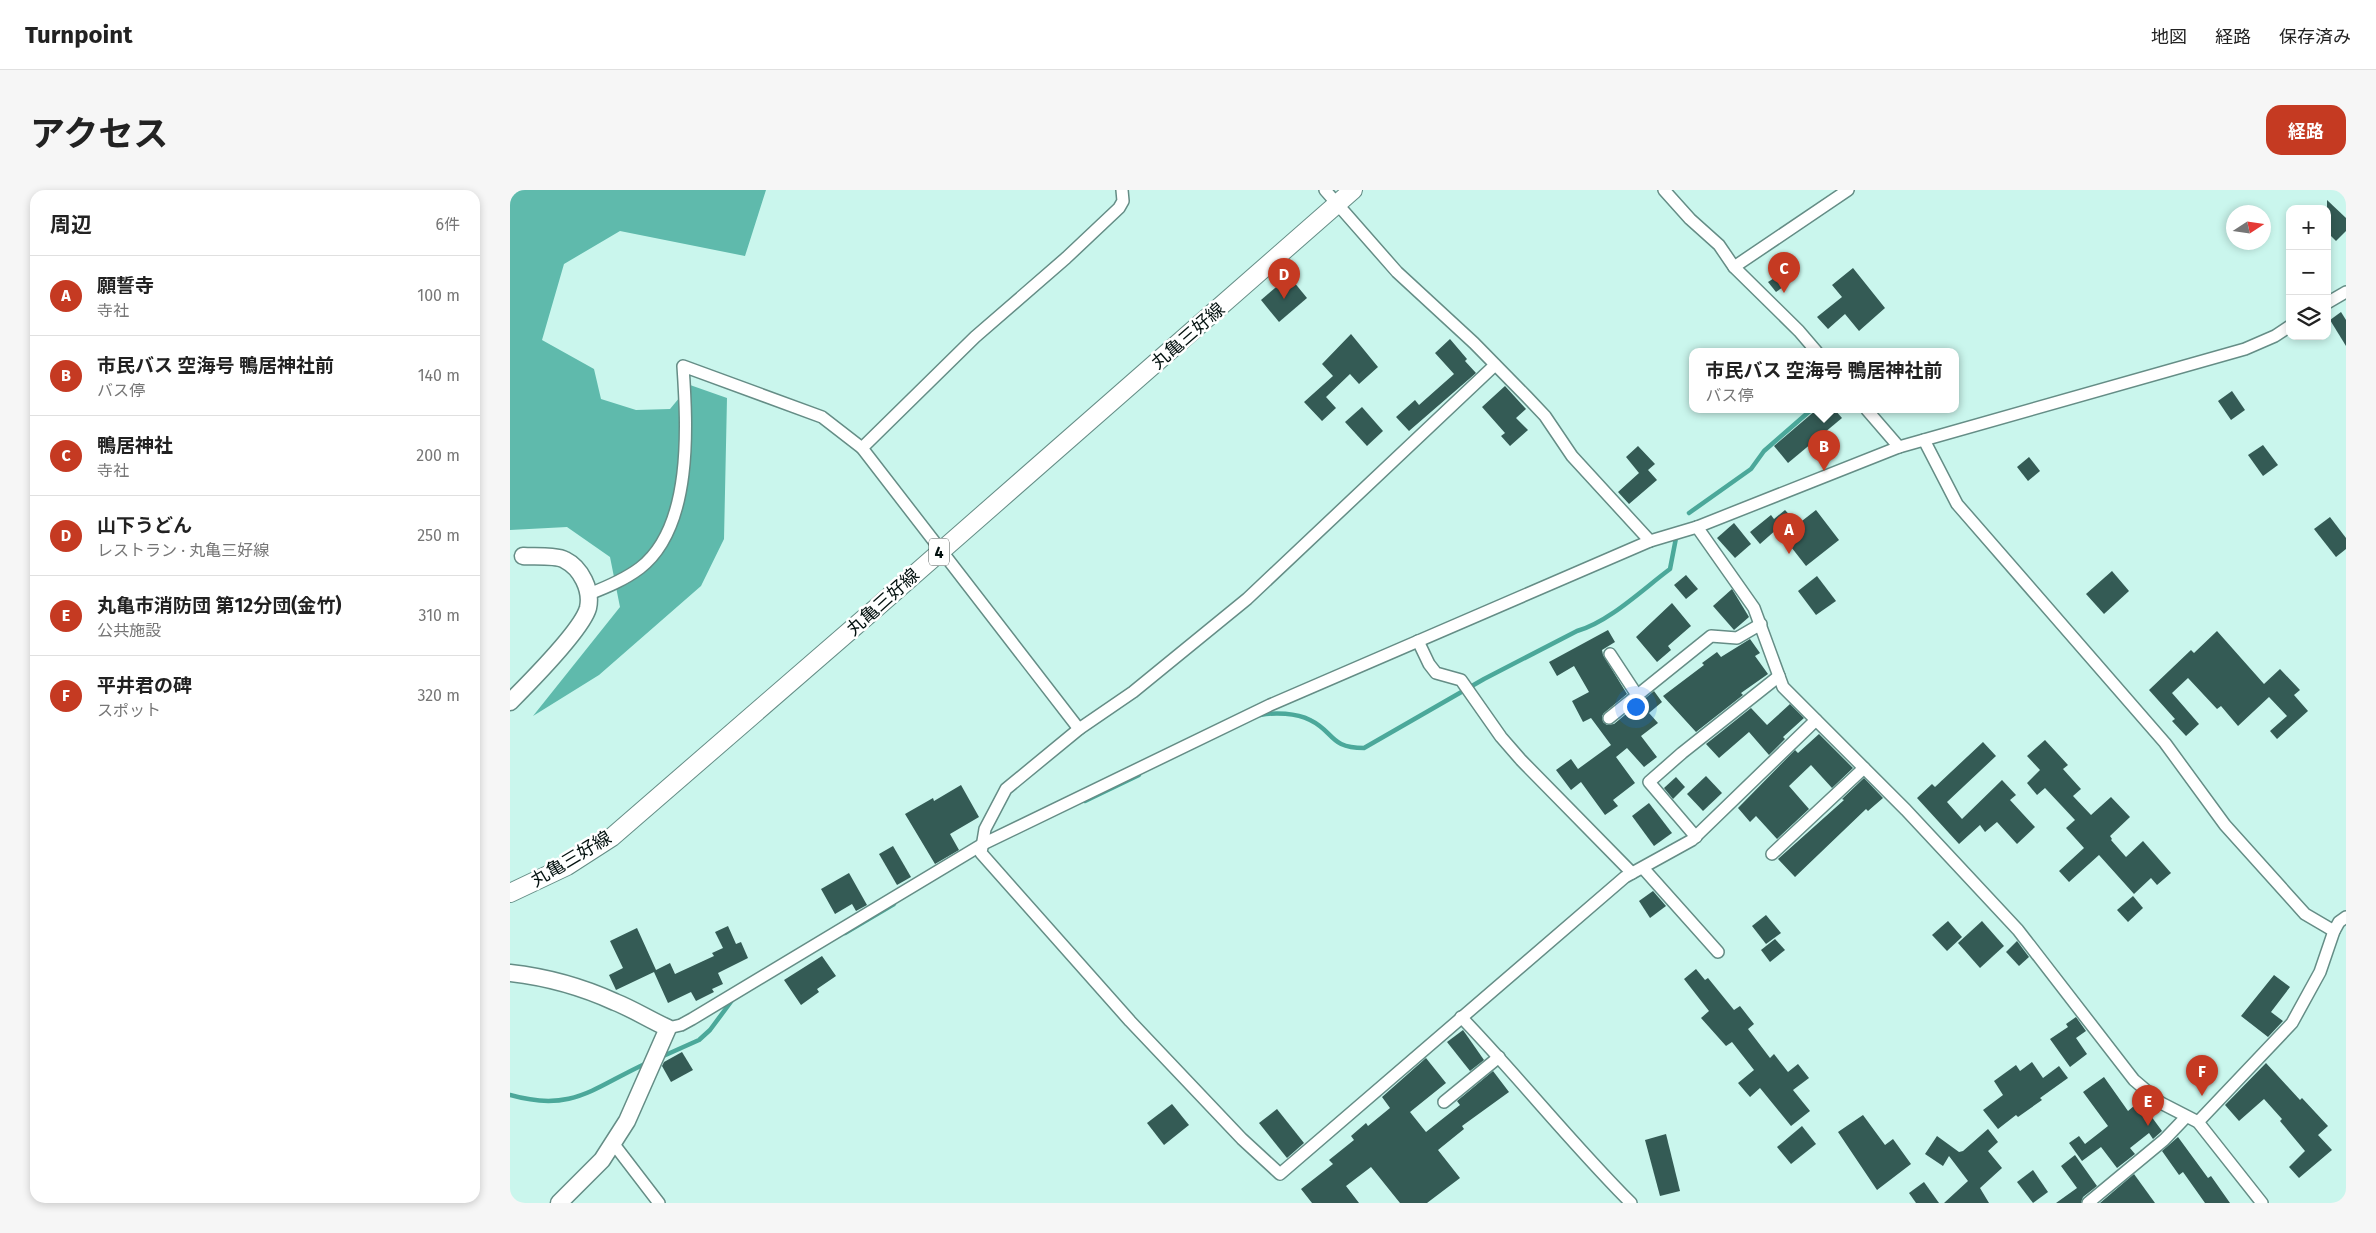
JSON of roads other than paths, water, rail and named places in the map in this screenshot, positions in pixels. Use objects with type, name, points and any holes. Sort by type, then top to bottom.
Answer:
[{"type":"main road","name":"丸亀三好線","points":[[510,893],[568,866],[612,837],[1353,190]]},
{"type":"main road","points":[[510,702],[546,665],[583,619],[588,609],[589,594],[578,572],[564,559],[523,556]]},
{"type":"main road","points":[[510,973],[530,975],[578,987],[616,1002],[668,1028],[627,1122],[592,1170],[560,1203]]},
{"type":"street","points":[[862,448],[974,337],[1066,258],[1120,208],[1123,201],[1122,190]]},
{"type":"street","points":[[1326,190],[1397,272],[1474,343],[1544,416],[1572,456],[1650,541]]},
{"type":"street","points":[[1664,190],[1690,220],[1719,245],[1734,267],[1813,348]]},
{"type":"street","points":[[1734,267],[1848,190]]},
{"type":"street","points":[[2331,301],[2346,292]]},
{"type":"street","points":[[668,1028],[692,1019],[982,849],[1270,705],[1418,641],[1650,541],[1697,527],[1899,447],[2245,349],[2275,336],[2286,329]]},
{"type":"street","points":[[1495,365],[1247,599],[1133,692],[1079,729],[1006,789],[985,828],[982,849],[1130,1021],[1242,1139],[1280,1174],[1625,876],[1638,871],[1696,837],[1816,720]]},
{"type":"street","points":[[589,594],[615,584],[641,567],[662,543],[672,523],[682,478],[686,422],[683,366],[822,417],[862,448],[1079,729]]},
{"type":"street","points":[[1870,413],[1899,447]]},
{"type":"street","points":[[1924,440],[1957,504],[2165,743],[2225,825],[2305,914],[2334,931]]},
{"type":"street","points":[[1697,527],[1736,581],[1761,624],[1783,688],[1906,810],[2018,930],[2134,1080],[2162,1103],[2198,1122],[2262,1203]]},
{"type":"street","points":[[1608,718],[1711,636],[1737,638],[1761,624]]},
{"type":"street","points":[[1418,641],[1429,664],[1436,673],[1461,680],[1501,738],[1521,760],[1638,871],[1718,952]]},
{"type":"street","points":[[1610,654],[1637,695]]},
{"type":"street","points":[[1696,837],[1649,782],[1682,753],[1779,676]]},
{"type":"street","points":[[1772,854],[1864,768]]},
{"type":"street","points":[[2198,1122],[2292,1023],[2320,972],[2334,931],[2339,922],[2346,917]]},
{"type":"street","points":[[1461,1017],[1499,1056],[1592,1164],[1631,1203]]},
{"type":"street","points":[[1444,1102],[1499,1056]]},
{"type":"street","points":[[2088,1203],[2164,1140],[2186,1117]]},
{"type":"street","points":[[613,1143],[659,1203]]},
{"type":"waterway","points":[[1689,513],[1751,469],[1764,451],[1808,413]]},
{"type":"waterway","points":[[1260,715],[1285,714],[1298,716],[1318,725],[1344,745],[1364,748],[1484,679],[1577,631],[1589,627],[1613,613],[1670,569],[1676,538]]},
{"type":"waterway","points":[[1085,801],[1139,775]]},
{"type":"waterway","points":[[845,933],[894,904]]},
{"type":"waterway","points":[[661,1057],[699,1040],[710,1030],[733,999]]},
{"type":"waterway","points":[[510,1095],[532,1100],[551,1101],[567,1099],[582,1095],[647,1063]]},
{"type":"place","name":"鴨居神社","points":[[1784,293]]},
{"type":"place","name":"山下うどん","points":[[1284,299]]},
{"type":"place","name":"市民バス 空海号 鴨居神社前","points":[[1824,471]]},
{"type":"place","name":"願誓寺","points":[[1789,554]]},
{"type":"place","name":"平井君の碑","points":[[2202,1096]]},
{"type":"place","name":"丸亀市消防団 第12分団(金竹)","points":[[2148,1126]]}]
